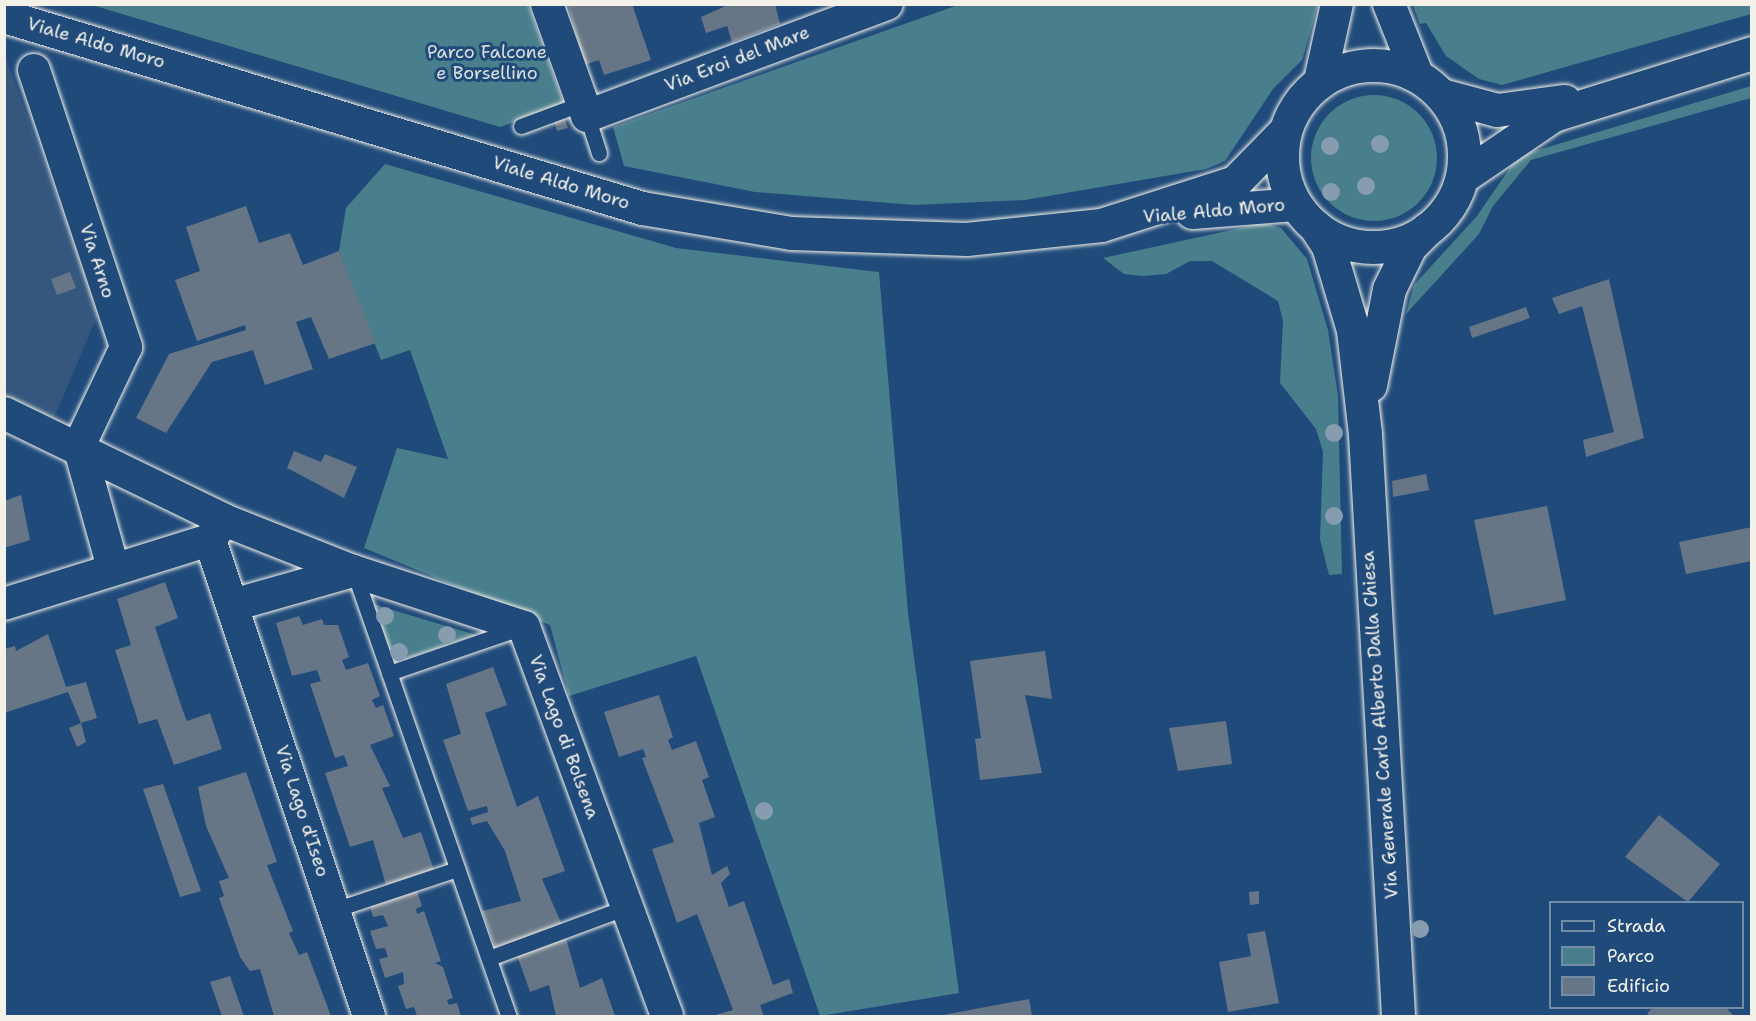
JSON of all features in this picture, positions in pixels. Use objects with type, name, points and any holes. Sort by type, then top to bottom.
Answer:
[{"type":"main road","name":"Viale Aldo Moro","points":[[4,16],[572,188],[724,224],[866,238],[966,239],[1044,235],[1134,217],[1235,182],[1285,130],[1298,103],[1320,81],[1368,65],[1497,110],[1616,92]]},
{"type":"main road","name":"Viale Aldo Moro","points":[[1134,217],[1305,215],[1359,246],[1398,242],[1427,229],[1442,214],[1462,177],[1552,115],[1616,92],[1752,52]]},
{"type":"main road","name":"Viale Aldo Moro","points":[[1430,86],[1461,134],[1462,177]]},
{"type":"main road","name":"Viale Aldo Moro","points":[[1285,130],[1284,176],[1305,215]]},
{"type":"main road","points":[[1305,215],[1328,246],[1353,330],[1365,434]]},
{"type":"main road","points":[[1365,434],[1372,363],[1389,289],[1410,246],[1427,229]]},
{"type":"main road","name":"Via Generale Carlo Alberto Dalla Chiesa","points":[[1365,434],[1398,1017]]},
{"type":"street","points":[[548,4],[585,109]]},
{"type":"street","name":"Via Eroi del Mare","points":[[585,109],[818,16],[887,4]]},
{"type":"street","points":[[1320,81],[1337,4]]},
{"type":"street","points":[[1389,4],[1430,86]]},
{"type":"street","name":"Via Arno","points":[[34,70],[126,347],[79,446]]},
{"type":"street","points":[[4,413],[79,446],[217,530],[353,571],[524,627]]},
{"type":"street","points":[[79,446],[113,568]]},
{"type":"street","points":[[4,604],[217,530]]},
{"type":"street","name":"Via Lago d'Iseo","points":[[217,530],[233,605],[369,1017]]},
{"type":"street","points":[[233,605],[353,571]]},
{"type":"street","name":"Via Lago di Bolsena","points":[[524,627],[667,1017]]},
{"type":"lane","points":[[521,126],[585,109],[599,153]]},
{"type":"lane","points":[[353,571],[509,1017]]},
{"type":"lane","points":[[389,673],[524,627]]},
{"type":"lane","points":[[334,910],[457,869]]},
{"type":"lane","points":[[489,958],[627,907]]},
{"type":"shaded area","points":[[4,53],[99,312],[54,418],[5,396]]},
{"type":"green space","points":[[1751,4],[1751,14],[1502,85],[1479,79],[1446,56],[1426,23],[1420,24],[1413,5]]},
{"type":"green space","name":"Parco Falcone e Borsellino","points":[[92,5],[528,5],[564,105],[500,127]]},
{"type":"green space","points":[[958,5],[1318,5],[1302,60],[1273,89],[1225,161],[1206,169],[1025,200],[914,205],[755,192],[624,166],[613,127]]},
{"type":"green space","points":[[1751,86],[1751,98],[1531,160],[1493,206],[1479,234],[1406,314],[1414,285],[1477,216],[1518,156]]},
{"type":"green space","points":[[1374,95],[1398,100],[1419,113],[1432,134],[1437,158],[1432,182],[1419,203],[1398,216],[1374,221],[1350,216],[1329,203],[1316,182],[1311,158],[1316,134],[1329,113],[1350,100]]},
{"type":"green space","points":[[385,164],[676,248],[879,272],[908,613],[959,993],[820,1016],[696,656],[569,696],[550,625],[364,548],[397,448],[448,459],[410,350],[381,360],[339,251],[346,208]]},
{"type":"green space","points":[[1264,223],[1281,228],[1307,259],[1328,330],[1338,396],[1342,574],[1329,575],[1320,539],[1323,452],[1316,429],[1280,383],[1283,321],[1278,301],[1212,261],[1190,261],[1166,274],[1143,276],[1124,274],[1103,258]]},
{"type":"green space","points":[[373,604],[476,635],[393,663]]},
{"type":"building","points":[[568,4],[632,4],[651,60],[604,75],[599,60],[584,65]]},
{"type":"building","points":[[730,4],[775,4],[780,24],[732,42],[727,26],[706,33],[701,17]]},
{"type":"building","points":[[563,115],[568,128],[557,131],[553,118]]},
{"type":"building","points":[[246,206],[259,243],[290,233],[303,265],[339,251],[376,343],[329,359],[311,317],[296,322],[313,369],[265,385],[253,350],[212,362],[166,433],[136,418],[169,354],[246,330],[245,325],[197,341],[175,280],[200,271],[186,227]]},
{"type":"building","points":[[70,272],[76,288],[57,295],[51,279]]},
{"type":"building","points":[[1609,279],[1644,438],[1586,457],[1583,440],[1614,432],[1582,306],[1559,314],[1552,298]]},
{"type":"building","points":[[1526,307],[1530,318],[1472,338],[1469,327]]},
{"type":"building","points":[[294,451],[321,462],[325,454],[357,467],[344,498],[287,468]]},
{"type":"building","points":[[1426,474],[1429,490],[1393,497],[1392,481]]},
{"type":"building","points":[[21,495],[30,540],[4,548],[4,501]]},
{"type":"building","points":[[1547,506],[1566,600],[1494,615],[1474,520]]},
{"type":"building","points":[[1752,527],[1752,561],[1686,574],[1679,542]]},
{"type":"building","points":[[165,582],[178,618],[155,627],[183,711],[187,721],[210,713],[222,749],[174,765],[157,719],[139,724],[115,650],[131,645],[117,599]]},
{"type":"building","points":[[299,616],[303,625],[322,619],[324,625],[338,625],[349,657],[342,660],[346,670],[368,663],[380,696],[372,700],[376,708],[383,705],[394,736],[370,745],[390,786],[382,788],[403,838],[421,832],[434,870],[386,885],[373,840],[350,847],[325,773],[348,766],[344,755],[335,758],[310,684],[321,681],[317,670],[292,676],[276,623]]},
{"type":"building","points":[[48,634],[66,687],[86,682],[97,718],[81,723],[68,692],[4,713],[4,649],[15,646],[16,651]]},
{"type":"building","points":[[1045,651],[1052,699],[1025,695],[1042,773],[980,780],[975,739],[981,738],[970,661]]},
{"type":"building","points":[[493,667],[507,705],[485,713],[517,807],[538,796],[565,871],[542,879],[562,925],[496,948],[482,911],[521,901],[505,851],[487,821],[472,825],[470,818],[488,812],[487,806],[468,811],[443,740],[461,734],[446,684]]},
{"type":"building","points":[[659,695],[673,737],[668,740],[672,750],[696,741],[709,777],[702,780],[715,817],[699,823],[712,875],[727,866],[730,874],[721,883],[729,907],[744,901],[773,985],[789,979],[793,993],[760,1005],[764,1016],[712,1016],[733,1010],[697,914],[677,923],[652,849],[674,842],[642,758],[646,757],[643,749],[619,757],[604,712]]},
{"type":"building","points":[[1226,721],[1232,764],[1178,771],[1169,728]]},
{"type":"building","points":[[81,723],[86,742],[77,747],[69,728]]},
{"type":"building","points":[[246,772],[277,862],[267,865],[293,931],[289,933],[299,955],[307,952],[331,1016],[274,1016],[260,969],[250,971],[240,957],[219,898],[224,896],[219,881],[229,878],[206,826],[198,787]]},
{"type":"building","points":[[163,784],[201,891],[180,897],[143,789]]},
{"type":"building","points":[[1659,815],[1720,864],[1687,901],[1625,857]]},
{"type":"building","points":[[417,891],[422,906],[416,909],[417,914],[424,911],[441,961],[435,963],[443,967],[453,998],[447,1000],[449,1005],[457,1003],[461,1016],[417,1016],[414,1007],[406,1009],[398,986],[404,984],[403,972],[385,978],[379,959],[388,957],[385,948],[376,949],[370,931],[388,926],[383,915],[373,917],[370,906]]},
{"type":"building","points":[[1259,891],[1259,904],[1250,905],[1249,892]]},
{"type":"building","points":[[1265,931],[1279,1003],[1228,1012],[1219,962],[1251,956],[1247,934]]},
{"type":"building","points":[[566,938],[580,988],[602,978],[615,1016],[556,1016],[549,985],[530,992],[517,955]]},
{"type":"building","points":[[230,976],[244,1016],[222,1016],[210,982]]},
{"type":"building","points":[[1029,999],[1032,1016],[943,1016],[943,1015]]},
{"type":"building","points":[[1652,1009],[1727,1009],[1734,1016],[1650,1016],[1647,1013]]}]
